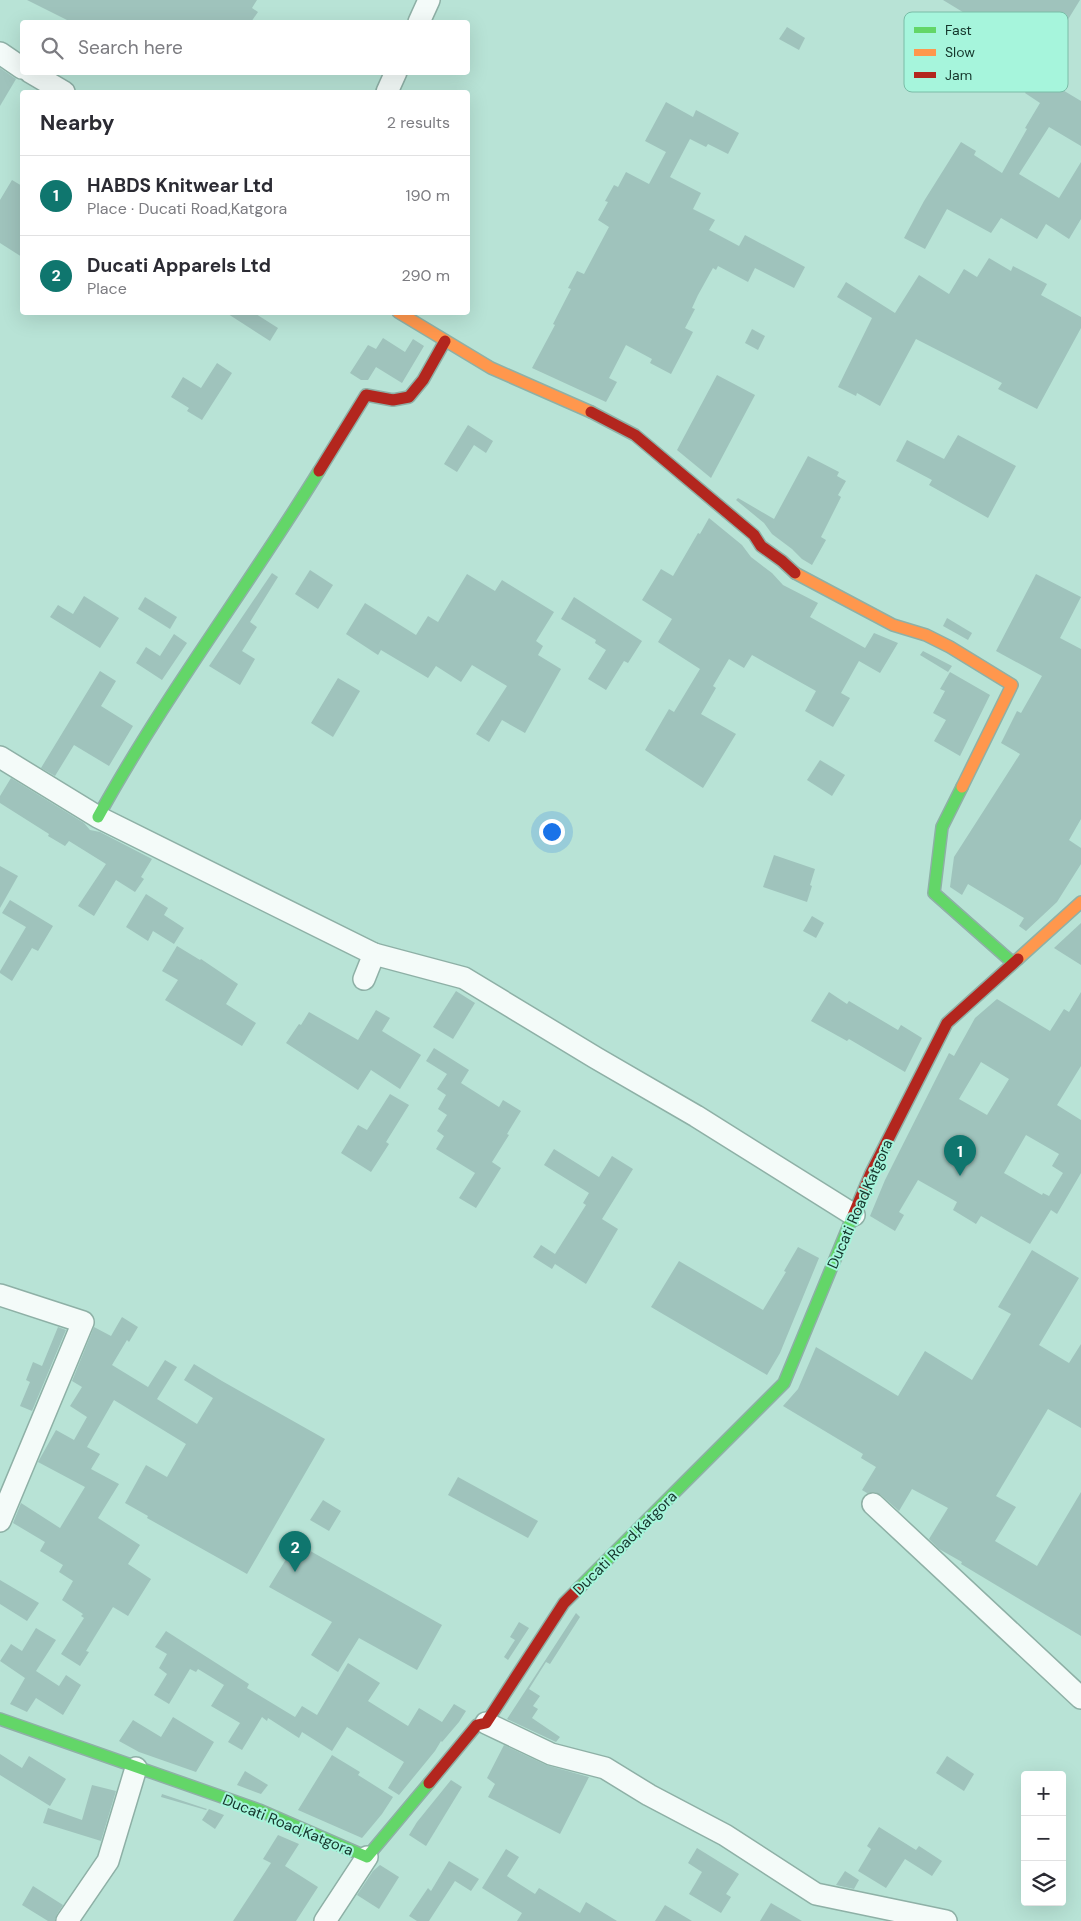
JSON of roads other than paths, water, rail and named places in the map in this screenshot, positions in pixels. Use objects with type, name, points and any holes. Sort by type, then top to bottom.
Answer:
[{"type":"street","points":[[420,20],[429,0]]},
{"type":"street","points":[[0,52],[20,67]]},
{"type":"street","points":[[35,75],[61,90]]},
{"type":"street","points":[[388,90],[395,75]]},
{"type":"street","points":[[403,315],[491,368],[595,414],[635,435],[754,535],[758,544],[777,557],[791,571],[893,625],[926,635],[950,647],[1012,685],[942,827],[934,893],[1013,963]]},
{"type":"street","points":[[98,817],[120,776],[183,676],[266,554],[366,395],[391,400],[409,397],[417,389],[445,341]]},
{"type":"street","points":[[0,757],[98,817],[374,954],[464,978],[696,1116],[854,1214]]},
{"type":"street","name":"Ducati Road,Katgora","points":[[0,1719],[259,1810],[367,1857],[477,1725],[486,1722],[564,1603],[784,1383],[870,1173],[948,1023],[1081,902]]},
{"type":"street","points":[[364,979],[374,954]]},
{"type":"street","points":[[0,1295],[83,1322],[0,1521]]},
{"type":"street","points":[[873,1504],[1081,1698]]},
{"type":"street","points":[[486,1722],[551,1754],[606,1768],[649,1795],[724,1835],[816,1894],[946,1921]]},
{"type":"street","points":[[67,1921],[108,1861],[136,1768]]},
{"type":"street","points":[[325,1921],[367,1857]]},
{"type":"place","name":"HABDS Knitwear Ltd","points":[[960,1176]]},
{"type":"place","name":"Ducati Apparels Ltd","points":[[295,1572]]}]
